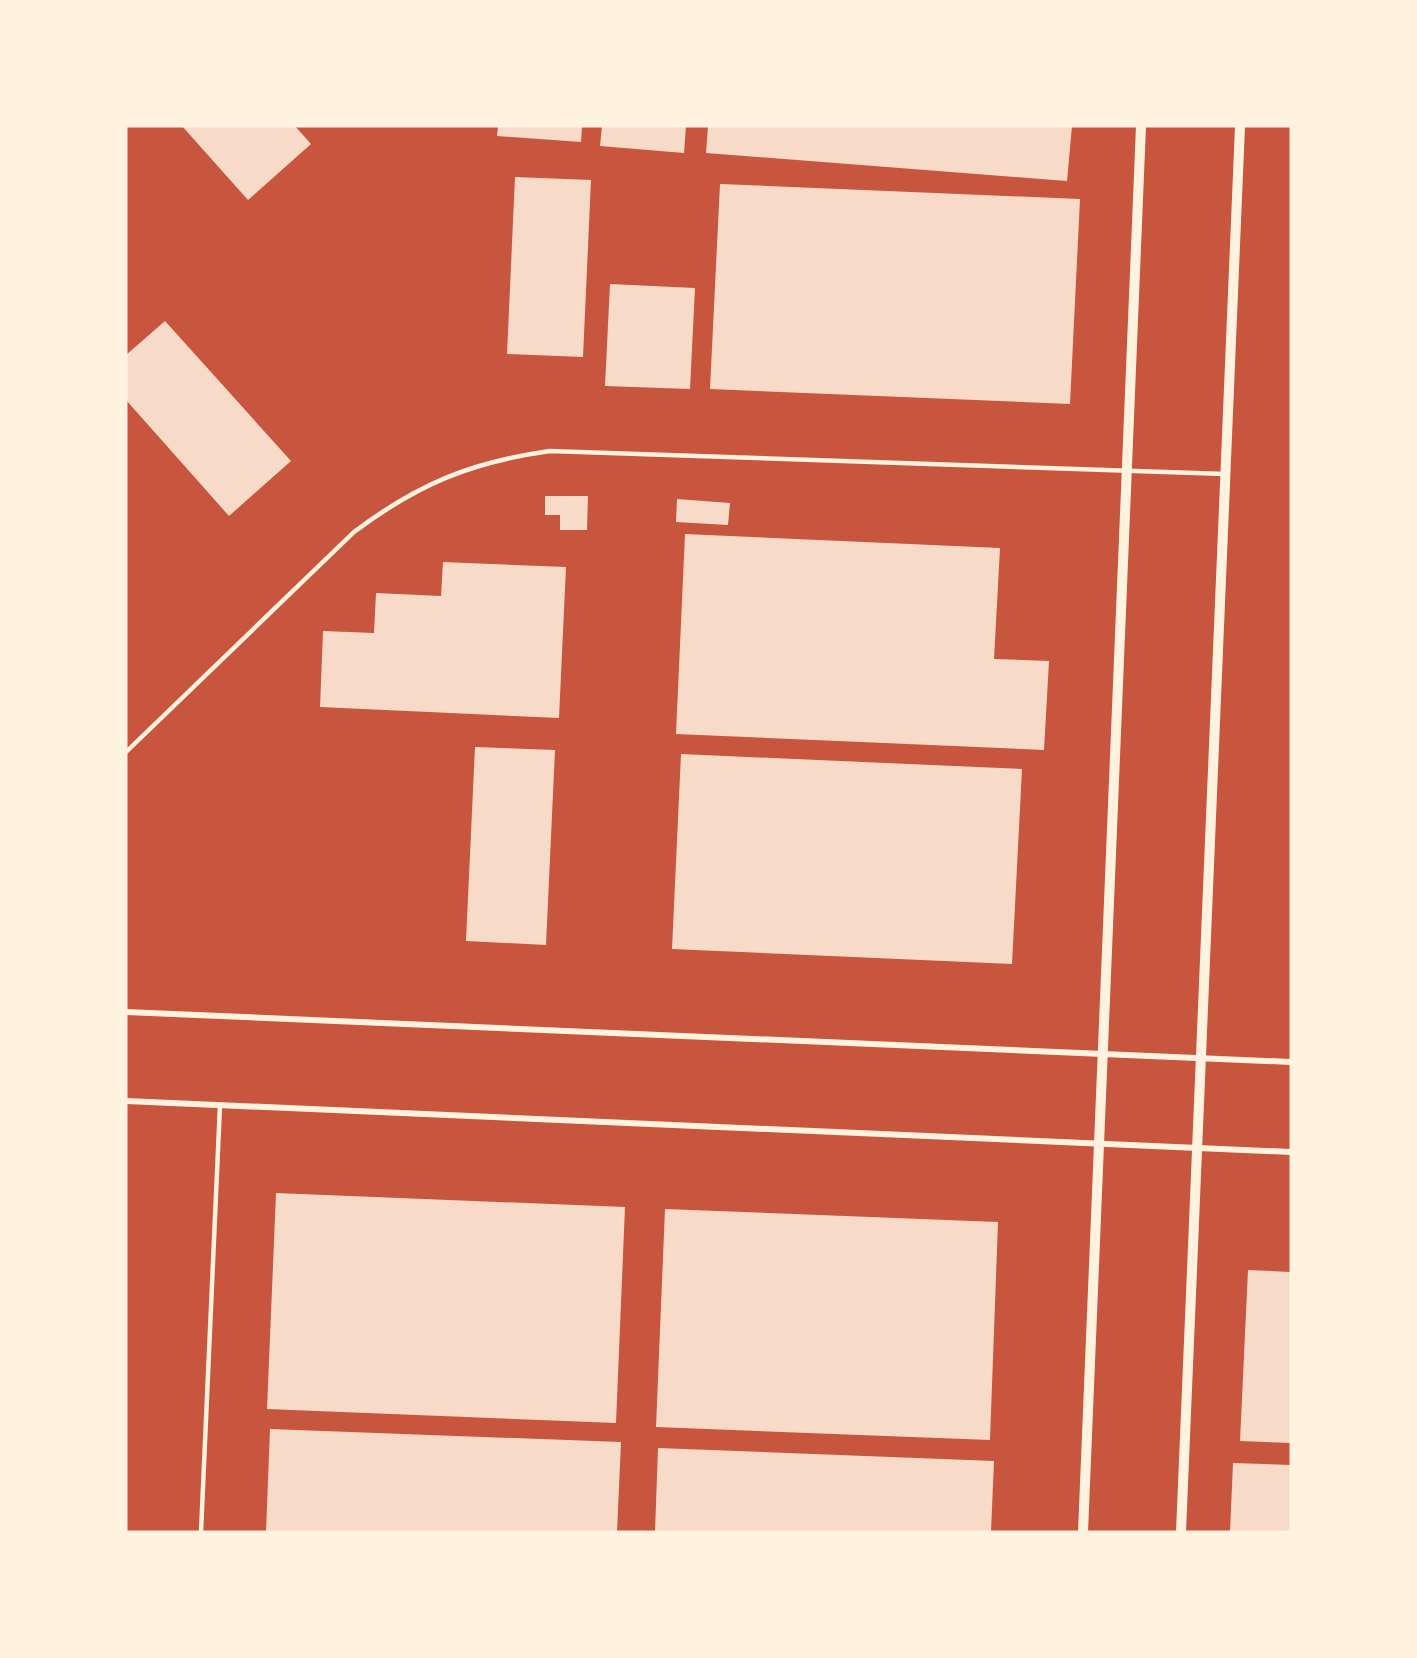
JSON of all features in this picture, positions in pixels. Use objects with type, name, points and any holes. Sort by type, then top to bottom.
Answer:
[{"type":"street","points":[[1083,1532],[1141,126]]},
{"type":"street","points":[[1181,1532],[1240,126]]},
{"type":"street","points":[[126,1012],[1291,1062]]},
{"type":"street","points":[[126,1101],[1291,1152]]},
{"type":"lane","points":[[126,753],[354,532],[413,492],[479,464],[550,451],[1226,474]]},
{"type":"lane","points":[[201,1532],[220,1105]]},
{"type":"building","points":[[182,126],[295,126],[311,144],[248,200]]},
{"type":"building","points":[[498,126],[582,126],[581,142],[497,136]]},
{"type":"building","points":[[602,126],[686,126],[684,153],[600,146]]},
{"type":"building","points":[[708,126],[1072,126],[1067,181],[706,153]]},
{"type":"building","points":[[515,177],[591,180],[583,357],[507,354]]},
{"type":"building","points":[[720,184],[1080,199],[1070,404],[710,389]]},
{"type":"building","points":[[610,284],[695,288],[690,389],[605,386]]},
{"type":"building","points":[[165,321],[291,461],[229,516],[126,400],[126,355]]},
{"type":"building","points":[[545,496],[588,496],[587,530],[560,530],[560,515],[545,515]]},
{"type":"building","points":[[677,499],[730,503],[728,525],[676,522]]},
{"type":"building","points":[[685,534],[1000,548],[994,659],[1049,661],[1044,750],[676,734]]},
{"type":"building","points":[[443,562],[566,567],[559,718],[320,707],[323,631],[374,633],[376,593],[441,596]]},
{"type":"building","points":[[475,747],[555,750],[546,945],[466,941]]},
{"type":"building","points":[[681,754],[1022,769],[1012,964],[672,949]]},
{"type":"building","points":[[276,1193],[625,1207],[616,1423],[267,1409]]},
{"type":"building","points":[[665,1209],[998,1222],[990,1440],[656,1427]]},
{"type":"building","points":[[1248,1270],[1291,1272],[1291,1443],[1240,1441]]},
{"type":"building","points":[[270,1429],[621,1442],[617,1532],[266,1532]]},
{"type":"building","points":[[658,1448],[994,1461],[991,1532],[655,1532]]},
{"type":"building","points":[[1233,1463],[1291,1465],[1291,1532],[1230,1532]]}]
